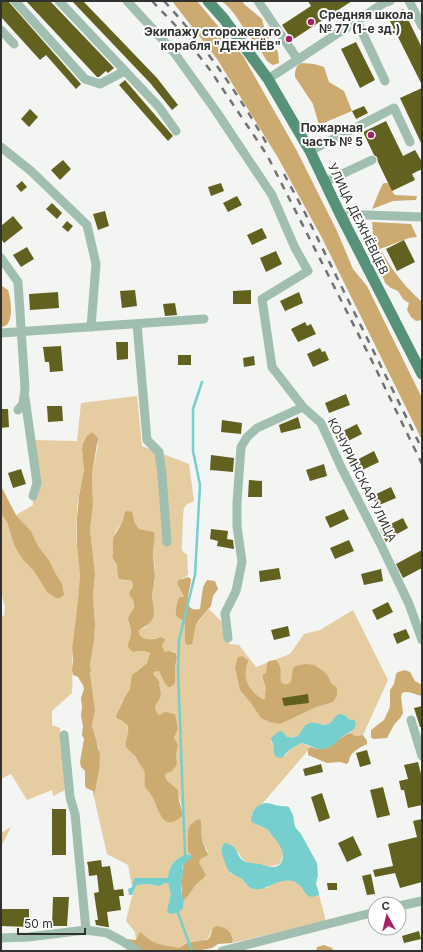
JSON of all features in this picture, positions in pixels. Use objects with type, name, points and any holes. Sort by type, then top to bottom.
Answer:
[{"type":"main road","name":"УЛИЦА ДЕЖНЁВЦЕВ","points":[[208,1],[224,19],[268,79],[310,151],[340,214],[422,374]]},
{"type":"street","points":[[15,1],[85,79],[100,84],[125,71]]},
{"type":"street","points":[[59,1],[159,107],[176,131]]},
{"type":"street","name":"КОЧУРИНСКАЯ УЛИЦА","points":[[127,1],[173,51],[216,111],[272,195],[295,248],[308,271],[262,299],[272,367],[304,407],[321,423],[341,467],[406,597],[422,640]]},
{"type":"street","points":[[258,1],[298,60]]},
{"type":"street","points":[[409,1],[422,26]]},
{"type":"street","points":[[268,79],[386,2]]},
{"type":"street","points":[[357,21],[385,81]]},
{"type":"street","points":[[1,30],[14,44]]},
{"type":"street","points":[[310,151],[394,108],[410,142]]},
{"type":"street","points":[[1,147],[31,171],[87,225],[96,264],[91,327]]},
{"type":"street","points":[[325,182],[372,160]]},
{"type":"street","points":[[340,214],[422,217]]},
{"type":"street","points":[[1,258],[18,282],[25,396],[37,483],[32,496]]},
{"type":"street","points":[[1,333],[204,319]]},
{"type":"street","points":[[138,324],[147,440],[159,452],[167,542]]},
{"type":"street","points":[[18,410],[23,404],[25,396]]},
{"type":"street","points":[[228,638],[226,613],[236,591],[242,562],[237,526],[237,502],[242,447],[247,437],[257,428],[304,407]]},
{"type":"street","points":[[411,720],[422,756]]},
{"type":"street","points":[[64,736],[70,797],[75,814],[86,930]]},
{"type":"street","points":[[407,904],[422,901]]},
{"type":"street","points":[[222,951],[367,914]]},
{"type":"street","points":[[1,938],[28,937],[86,930],[107,933],[138,951]]},
{"type":"shaded area","points":[[172,1],[197,1],[243,56],[297,151],[337,231],[353,269],[367,286],[422,398],[422,440],[322,238],[277,156],[217,59]]},
{"type":"shaded area","points":[[221,1],[242,1],[262,19],[266,34],[278,52],[279,63],[273,65],[267,60],[233,12]]},
{"type":"shaded area","points":[[302,63],[324,67],[329,82],[344,91],[352,111],[319,125],[313,104],[295,77],[297,66]]},
{"type":"shaded area","points":[[384,183],[388,183],[395,195],[417,196],[416,200],[393,201],[372,209]]},
{"type":"shaded area","points":[[372,222],[411,224],[417,237],[409,238],[380,249],[389,264],[409,290],[422,302],[422,320],[416,321],[411,317],[407,310],[409,303],[403,299],[398,291],[385,283],[375,255]]},
{"type":"shaded area","points":[[2,286],[8,290],[11,312],[9,322],[2,327],[1,287]]},
{"type":"shaded area","points":[[137,396],[142,446],[189,464],[194,501],[184,508],[182,550],[187,554],[188,574],[186,577],[182,578],[180,588],[184,597],[176,610],[176,616],[185,622],[185,641],[193,638],[196,625],[209,609],[222,622],[225,640],[230,644],[239,645],[256,667],[290,654],[304,634],[320,630],[353,610],[388,680],[363,735],[356,736],[350,733],[354,729],[356,722],[355,720],[348,719],[345,715],[339,714],[329,724],[326,725],[315,723],[304,729],[301,734],[297,736],[287,737],[282,731],[271,742],[274,748],[274,754],[285,756],[289,750],[301,743],[311,747],[251,815],[257,825],[266,828],[281,846],[283,854],[280,864],[267,867],[250,863],[244,860],[239,853],[222,847],[228,870],[231,874],[241,878],[248,886],[267,888],[274,883],[293,881],[301,885],[306,894],[316,896],[319,895],[326,921],[232,943],[232,935],[211,931],[207,939],[202,941],[187,942],[179,948],[155,944],[140,933],[136,940],[135,932],[126,921],[134,890],[136,886],[142,884],[160,886],[168,883],[171,889],[171,895],[168,907],[183,908],[184,900],[197,884],[206,876],[199,862],[208,852],[202,840],[201,821],[187,833],[189,854],[173,863],[167,878],[134,878],[132,887],[128,865],[107,854],[94,797],[99,771],[99,748],[95,741],[92,726],[95,710],[90,664],[95,626],[93,596],[95,574],[90,529],[93,505],[92,474],[98,445],[92,433],[82,447],[84,468],[77,510],[77,542],[80,581],[72,650],[72,693],[52,711],[52,725],[60,728],[65,790],[53,796],[52,790],[27,800],[11,774],[1,779],[1,617],[4,616],[5,606],[1,593],[1,514],[7,522],[14,545],[19,554],[34,571],[47,592],[62,584],[49,560],[38,546],[31,531],[16,515],[33,505],[32,440],[77,441],[81,403]],"holes":[[[133,516],[139,529],[154,532],[153,555],[155,582],[151,594],[151,621],[146,627],[139,630],[139,634],[145,639],[158,638],[163,642],[162,646],[165,653],[169,651],[176,652],[177,658],[175,666],[175,683],[171,687],[168,687],[165,684],[159,671],[154,672],[153,674],[160,682],[159,684],[161,690],[159,701],[155,706],[156,711],[159,715],[163,713],[173,713],[178,725],[174,738],[178,745],[176,755],[177,763],[165,774],[165,777],[178,790],[182,816],[168,822],[161,816],[152,795],[145,784],[144,770],[126,741],[129,735],[127,725],[118,719],[122,701],[130,689],[135,672],[147,663],[150,653],[144,651],[133,652],[132,633],[128,623],[129,616],[134,605],[130,594],[133,587],[132,581],[122,580],[117,565],[112,557],[113,542],[117,529],[120,525]]]},
{"type":"shaded area","points":[[92,432],[98,438],[92,474],[93,505],[90,529],[95,574],[93,596],[95,626],[90,673],[95,710],[92,726],[100,755],[99,771],[94,797],[93,791],[86,788],[85,771],[81,767],[80,762],[84,739],[82,735],[83,726],[81,716],[81,698],[84,689],[78,677],[73,675],[72,670],[72,648],[80,574],[77,546],[77,518],[84,470],[82,449],[83,443],[87,436]]},
{"type":"shaded area","points":[[1,486],[16,515],[31,531],[38,546],[49,560],[62,584],[64,595],[60,598],[56,598],[47,592],[34,571],[24,561],[14,545],[7,522],[1,514]]},
{"type":"shaded area","points":[[125,512],[132,512],[135,523],[139,529],[154,532],[153,553],[155,577],[152,594],[154,615],[149,624],[139,630],[139,634],[141,637],[147,639],[161,637],[165,639],[162,646],[165,652],[169,651],[176,653],[177,658],[175,666],[175,683],[171,687],[168,687],[165,684],[159,671],[154,672],[153,674],[160,682],[159,684],[161,690],[160,698],[155,706],[156,711],[159,715],[165,712],[175,714],[178,728],[174,738],[178,745],[176,755],[177,763],[172,771],[165,774],[165,777],[178,790],[182,816],[175,821],[170,822],[162,818],[159,813],[152,796],[145,786],[144,770],[135,756],[126,747],[128,731],[127,725],[116,717],[124,698],[130,689],[132,675],[147,663],[150,653],[144,651],[133,652],[128,647],[131,630],[128,619],[134,606],[134,601],[129,595],[130,590],[133,587],[132,581],[119,579],[117,565],[112,557],[113,538],[123,521]]},
{"type":"shaded area","points":[[188,577],[191,579],[188,595],[190,608],[200,609],[203,587],[207,580],[215,581],[218,589],[213,596],[211,606],[196,625],[192,644],[187,645],[185,642],[185,622],[176,616],[176,606],[180,597],[184,597],[177,583],[179,580]]},
{"type":"shaded area","points":[[242,656],[248,660],[245,674],[247,683],[255,694],[262,699],[265,699],[266,688],[263,675],[266,673],[267,663],[269,661],[276,660],[280,666],[282,683],[288,684],[291,682],[293,668],[296,666],[306,664],[314,665],[328,676],[331,683],[337,688],[337,695],[333,702],[316,707],[280,724],[270,722],[261,718],[240,690],[235,667],[238,657]]},
{"type":"shaded area","points":[[405,670],[410,672],[415,681],[422,685],[422,696],[410,692],[402,693],[403,713],[401,717],[394,725],[387,738],[373,739],[371,737],[371,730],[384,720],[390,707],[390,690],[394,684],[396,674]]},
{"type":"shaded area","points":[[350,733],[356,736],[363,735],[367,741],[367,744],[351,755],[347,764],[340,762],[327,763],[308,755],[308,749],[311,747],[323,749]]},
{"type":"shaded area","points":[[199,819],[201,821],[202,840],[208,855],[202,858],[199,862],[206,875],[184,900],[182,898],[181,881],[183,865],[191,855],[188,850],[188,832],[192,823]]},
{"type":"shaded area","points":[[11,827],[1,847],[1,833]]},
{"type":"shaded area","points":[[216,926],[222,927],[229,931],[233,939],[232,943],[218,944],[212,948],[197,951],[131,951],[126,949],[125,946],[127,939],[136,940],[140,932],[154,942],[179,948],[188,942],[207,940],[210,937],[213,928]]},
{"type":"shaded area","points":[[324,945],[332,948],[334,951],[316,951],[317,947]]},
{"type":"water","points":[[339,714],[345,715],[348,719],[355,720],[356,724],[353,730],[333,745],[320,749],[301,743],[289,750],[282,758],[276,757],[274,754],[271,738],[278,732],[282,731],[287,737],[293,737],[299,735],[304,727],[310,723],[326,725]]},
{"type":"water","points":[[267,803],[289,807],[293,815],[295,827],[301,834],[317,863],[318,875],[316,884],[319,895],[314,897],[307,895],[301,886],[292,881],[280,882],[264,888],[253,889],[242,879],[232,874],[228,869],[223,858],[222,851],[222,846],[225,843],[233,846],[241,859],[248,863],[275,867],[282,861],[282,852],[275,839],[267,829],[254,824],[251,821],[253,811],[258,806]]},
{"type":"water","points":[[189,854],[192,857],[183,865],[182,868],[184,870],[181,881],[181,889],[184,900],[183,908],[178,913],[170,914],[167,911],[171,894],[168,883],[160,886],[142,884],[136,886],[132,895],[129,895],[128,889],[132,887],[134,878],[167,878],[169,870],[175,861]]},
{"type":"building","points":[[1,1],[8,1],[81,84],[76,89],[46,55],[40,60],[1,17]]},
{"type":"building","points":[[26,1],[50,1],[114,68],[108,73],[106,71],[97,77]]},
{"type":"building","points":[[72,1],[83,1],[157,78],[178,105],[172,110],[151,84]]},
{"type":"building","points":[[308,1],[352,1],[292,40],[282,25],[311,6]]},
{"type":"building","points":[[403,9],[422,48],[422,85],[388,17]]},
{"type":"building","points":[[356,42],[375,80],[360,88],[341,49]]},
{"type":"building","points":[[125,80],[173,136],[168,141],[119,85]]},
{"type":"building","points":[[422,88],[422,145],[400,98]]},
{"type":"building","points":[[364,106],[368,113],[356,119],[352,111]]},
{"type":"building","points":[[30,109],[38,117],[29,127],[21,119]]},
{"type":"building","points":[[386,121],[403,156],[415,150],[422,162],[422,169],[412,174],[415,180],[392,191],[377,157],[374,155],[363,132]]},
{"type":"building","points":[[63,160],[71,169],[60,180],[51,170]]},
{"type":"building","points":[[22,181],[27,187],[21,192],[16,186]]},
{"type":"building","points":[[221,183],[224,191],[211,196],[208,187]]},
{"type":"building","points":[[237,196],[242,205],[228,212],[223,203]]},
{"type":"building","points":[[52,203],[62,213],[57,219],[46,209]]},
{"type":"building","points":[[105,211],[109,226],[98,230],[93,214]]},
{"type":"building","points":[[13,216],[23,228],[4,243],[1,239],[1,226]]},
{"type":"building","points":[[67,221],[73,226],[68,232],[62,227]]},
{"type":"building","points":[[262,228],[267,238],[252,245],[247,235]]},
{"type":"building","points":[[404,240],[415,262],[397,271],[386,249]]},
{"type":"building","points":[[27,247],[34,259],[21,267],[13,255]]},
{"type":"building","points":[[276,251],[282,264],[266,272],[260,258]]},
{"type":"building","points":[[135,290],[137,306],[122,308],[120,291]]},
{"type":"building","points":[[251,290],[251,304],[233,304],[233,291]]},
{"type":"building","points":[[58,292],[59,308],[30,310],[29,294]]},
{"type":"building","points":[[299,292],[303,303],[285,311],[280,301]]},
{"type":"building","points":[[175,303],[177,315],[165,316],[163,304]]},
{"type":"building","points":[[305,322],[307,326],[311,324],[316,334],[298,342],[291,329]]},
{"type":"building","points":[[116,342],[128,342],[128,359],[117,360]]},
{"type":"building","points":[[61,346],[63,371],[50,372],[49,362],[45,362],[43,347]]},
{"type":"building","points":[[320,348],[322,352],[325,351],[329,360],[313,367],[307,354]]},
{"type":"building","points":[[178,355],[191,355],[191,365],[178,365]]},
{"type":"building","points":[[254,356],[255,365],[244,367],[243,358]]},
{"type":"building","points":[[346,394],[350,405],[329,413],[325,403]]},
{"type":"building","points":[[47,406],[62,406],[63,421],[48,422]]},
{"type":"building","points":[[1,409],[8,409],[9,427],[1,428]]},
{"type":"building","points":[[298,417],[301,428],[281,433],[279,425]]},
{"type":"building","points":[[222,420],[242,423],[241,434],[221,432]]},
{"type":"building","points":[[357,424],[362,434],[340,445],[335,435]]},
{"type":"building","points":[[374,451],[379,462],[356,473],[351,463]]},
{"type":"building","points":[[211,455],[234,458],[233,472],[210,470]]},
{"type":"building","points":[[324,464],[327,476],[310,481],[306,470]]},
{"type":"building","points":[[21,469],[26,484],[13,488],[8,473]]},
{"type":"building","points":[[249,480],[262,481],[262,497],[248,497]]},
{"type":"building","points":[[391,487],[396,498],[377,506],[372,496]]},
{"type":"building","points":[[344,509],[349,519],[330,528],[325,517]]},
{"type":"building","points":[[403,518],[408,528],[397,534],[398,536],[386,542],[380,529]]},
{"type":"building","points":[[211,529],[228,531],[227,539],[233,540],[234,549],[217,546],[218,541],[210,539]]},
{"type":"building","points":[[349,540],[354,551],[335,559],[330,548]]},
{"type":"building","points":[[422,550],[422,568],[403,578],[396,564]]},
{"type":"building","points":[[279,568],[281,579],[260,582],[259,571]]},
{"type":"building","points":[[381,569],[383,581],[364,585],[361,574]]},
{"type":"building","points":[[388,602],[393,612],[377,620],[372,610]]},
{"type":"building","points":[[288,626],[290,636],[274,640],[271,630]]},
{"type":"building","points":[[406,629],[410,638],[397,644],[393,634]]},
{"type":"building","points":[[308,694],[309,703],[284,706],[282,698]]},
{"type":"building","points":[[422,706],[422,727],[420,727],[414,708]]},
{"type":"building","points":[[367,750],[371,764],[360,767],[356,753]]},
{"type":"building","points":[[418,762],[422,778],[422,805],[408,808],[404,790],[401,790],[399,781],[408,779],[404,765]]},
{"type":"building","points":[[321,764],[323,772],[305,776],[303,769]]},
{"type":"building","points":[[383,787],[390,815],[377,818],[370,790]]},
{"type":"building","points":[[322,793],[330,818],[319,822],[311,797]]},
{"type":"building","points":[[52,809],[66,809],[66,855],[52,855]]},
{"type":"building","points":[[422,819],[422,882],[400,888],[395,873],[375,877],[373,870],[393,866],[388,844],[417,837],[413,821]]},
{"type":"building","points":[[353,836],[362,855],[347,862],[338,843]]},
{"type":"building","points":[[101,860],[102,867],[110,866],[114,890],[123,889],[124,896],[119,896],[121,910],[107,912],[109,927],[96,925],[95,920],[98,920],[94,893],[99,892],[97,875],[89,876],[87,862]]},
{"type":"building","points":[[371,874],[375,894],[367,895],[362,876]]},
{"type":"building","points":[[327,883],[337,883],[337,890],[328,890]]},
{"type":"building","points":[[53,897],[69,897],[67,926],[52,926]]},
{"type":"building","points":[[1,909],[29,909],[29,927],[1,926]]},
{"type":"building","points":[[419,931],[421,939],[404,943],[402,936],[407,936],[407,935]]},
{"type":"waterway","points":[[185,855],[178,670],[179,640],[195,575],[200,485],[193,451],[193,409],[202,382]]},
{"type":"waterway","points":[[178,913],[192,951]]},
{"type":"railway","points":[[152,1],[176,26],[210,70],[267,155],[372,361],[422,464]]},
{"type":"railway","points":[[164,1],[193,34],[220,70],[268,146]]},
{"type":"railway","points":[[284,174],[304,211],[422,449]]},
{"type":"place","name":"Средняя школа № 77 (1-е зд.)","points":[[311,22]]},
{"type":"place","name":"Экипажу сторожевого корабля \"ДЕЖНЁВ\"","points":[[289,39]]},
{"type":"place","name":"Пожарная часть № 5","points":[[371,135]]}]
